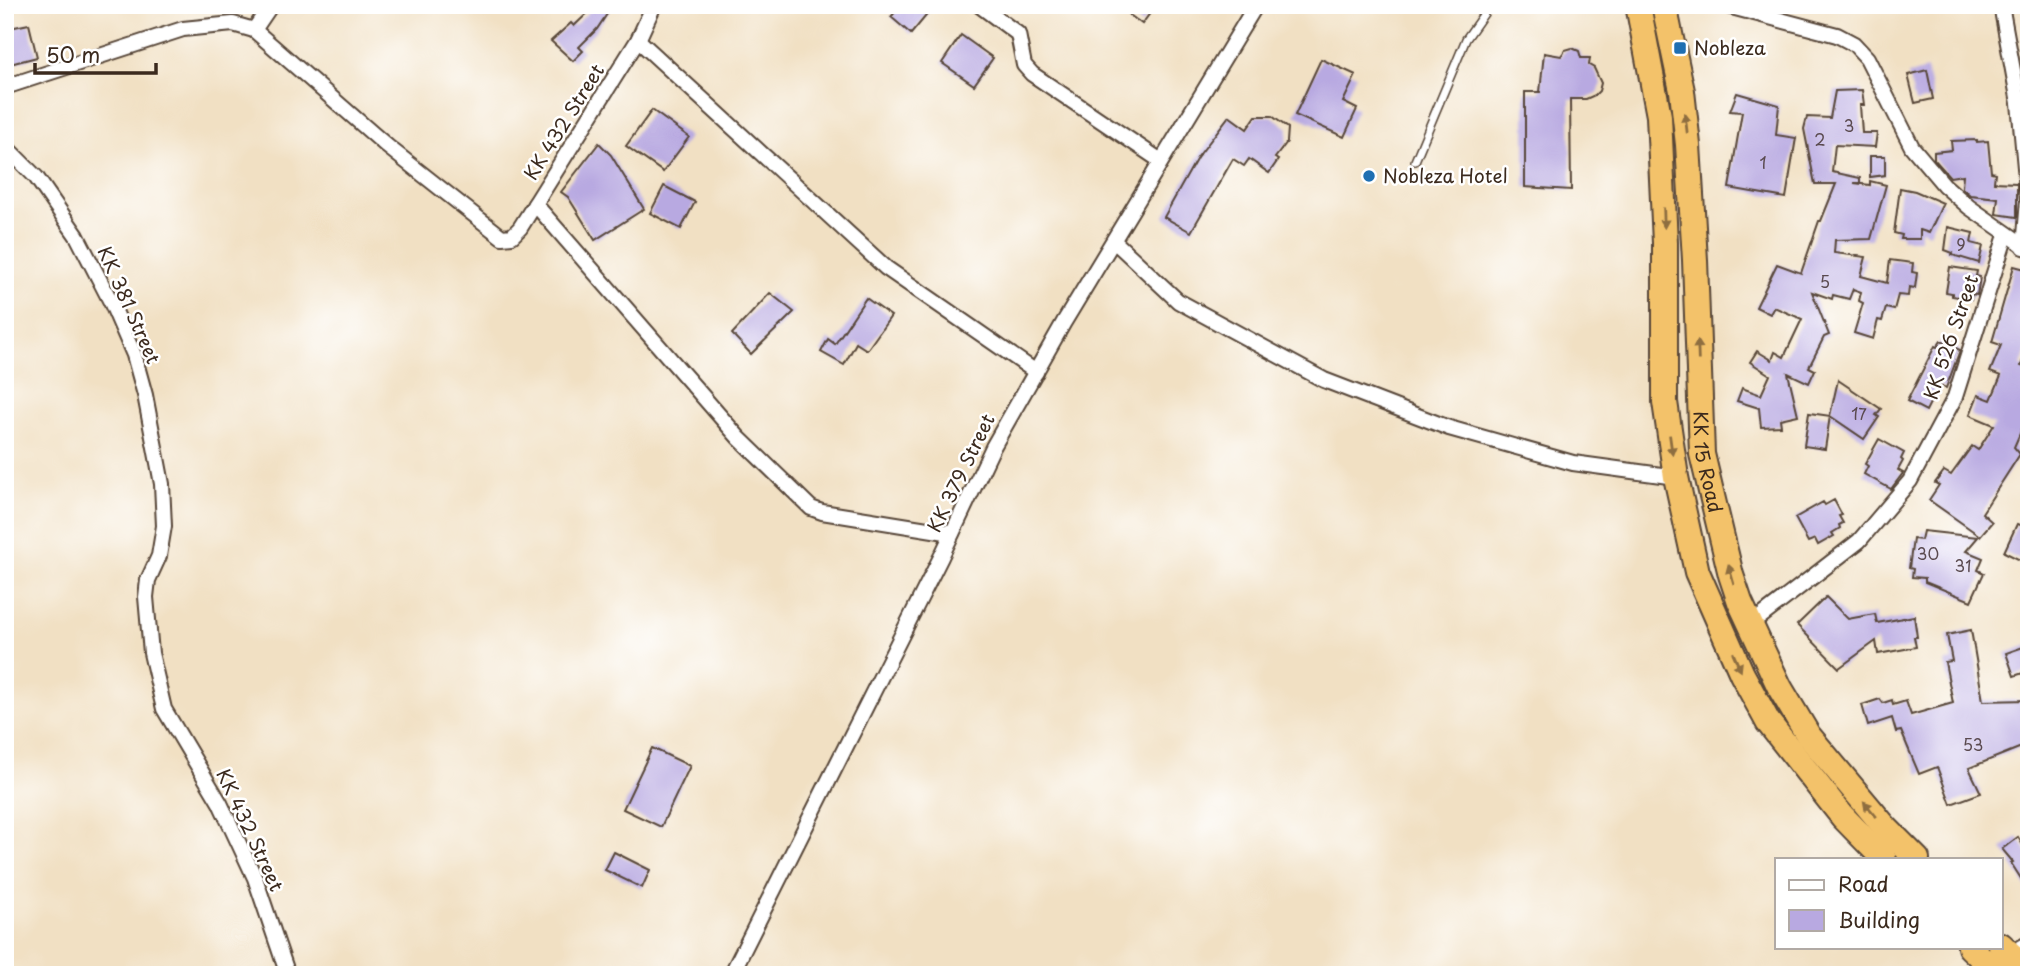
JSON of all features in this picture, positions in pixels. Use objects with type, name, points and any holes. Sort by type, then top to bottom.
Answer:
[{"type":"highway","name":"KK 15 Road","points":[[1638,5],[1659,116],[1664,243],[1665,402],[1676,477],[1697,572],[1742,674],[1768,722],[1843,817],[1883,858]]},
{"type":"highway","name":"KK 15 Road","points":[[1664,5],[1682,90],[1688,145],[1702,454],[1731,575],[1750,625],[1780,688],[1808,735],[1885,827],[1916,858]]},
{"type":"highway","points":[[1976,948],[2010,954],[2029,972]]},
{"type":"street","points":[[5,87],[183,29],[233,24],[254,30],[271,5]]},
{"type":"street","name":"KK 432 Street","points":[[254,30],[388,146],[502,237],[512,236],[535,204],[638,40],[654,5]]},
{"type":"street","points":[[979,5],[1018,34],[1024,65],[1032,74],[1161,162]]},
{"type":"street","name":"KK 379 Street","points":[[731,975],[993,447],[1256,5]]},
{"type":"street","points":[[1724,5],[1837,35],[1854,44],[1867,58],[1912,147],[1944,185],[2026,248]]},
{"type":"street","points":[[2001,5],[2020,103],[2028,200],[2026,248]]},
{"type":"street","points":[[638,40],[886,268],[1036,372]]},
{"type":"street","name":"KK 381 Street","points":[[5,146],[36,177],[77,236],[134,355],[145,395],[162,484],[164,526],[159,556],[148,580],[146,597],[151,653],[164,709]]},
{"type":"street","points":[[535,204],[739,438],[811,508],[952,533]]},
{"type":"street","name":"KK 526 Street","points":[[1750,625],[1859,541],[1910,481],[1955,397],[2006,235]]},
{"type":"street","points":[[1114,241],[1178,301],[1324,380],[1449,428],[1573,463],[1676,477]]},
{"type":"street","name":"KK 432 Street","points":[[164,709],[220,803],[254,878],[288,975]]},
{"type":"lane","points":[[1415,161],[1466,38],[1490,5]]},
{"type":"building","points":[[596,5],[613,5],[597,29],[579,47],[583,51],[573,61],[551,41],[571,23],[574,26]]},
{"type":"building","points":[[901,5],[935,5],[911,34],[891,17]]},
{"type":"building","points":[[1116,5],[1156,5],[1142,24]]},
{"type":"building","points":[[29,24],[37,57],[10,64],[5,29]]},
{"type":"building","points":[[961,35],[993,58],[974,85],[942,63]]},
{"type":"building","points":[[1572,48],[1579,51],[1581,58],[1590,58],[1589,65],[1594,68],[1601,83],[1595,95],[1586,99],[1570,99],[1571,190],[1525,187],[1525,92],[1540,92],[1544,53],[1561,56],[1565,50]]},
{"type":"building","points":[[1321,59],[1356,75],[1343,102],[1357,109],[1344,137],[1295,115]]},
{"type":"building","points":[[1927,70],[1933,99],[1915,103],[1908,75]]},
{"type":"building","points":[[1862,90],[1862,133],[1877,133],[1875,147],[1835,145],[1832,172],[1860,178],[1860,183],[1854,183],[1870,185],[1870,181],[1886,185],[1871,239],[1835,240],[1834,253],[1866,257],[1861,276],[1887,283],[1890,260],[1913,263],[1912,272],[1917,273],[1915,288],[1909,287],[1908,296],[1898,295],[1894,310],[1886,308],[1882,321],[1878,320],[1873,339],[1854,333],[1863,303],[1859,301],[1861,292],[1853,289],[1849,299],[1833,295],[1832,299],[1812,292],[1829,335],[1824,337],[1809,367],[1815,370],[1809,383],[1788,373],[1798,415],[1780,419],[1781,426],[1761,427],[1759,408],[1737,401],[1742,388],[1761,395],[1770,375],[1750,362],[1757,351],[1772,360],[1775,352],[1784,357],[1802,319],[1774,307],[1770,314],[1756,307],[1777,264],[1801,273],[1819,221],[1836,184],[1815,184],[1804,129],[1807,117],[1830,118],[1835,91]]},
{"type":"building","points":[[1737,93],[1779,105],[1776,135],[1796,138],[1786,198],[1729,188],[1742,112],[1730,111]]},
{"type":"building","points":[[652,110],[689,137],[663,172],[626,146]]},
{"type":"building","points":[[1229,116],[1247,129],[1256,116],[1272,116],[1288,128],[1287,142],[1275,158],[1278,160],[1269,173],[1249,159],[1244,166],[1233,159],[1191,232],[1164,217],[1197,158]]},
{"type":"building","points":[[1951,141],[1988,141],[1991,172],[1995,173],[1994,182],[2017,183],[2017,217],[1996,214],[1998,198],[1970,195],[1962,188],[1963,175],[1950,177],[1934,159],[1934,152],[1952,150]]},
{"type":"building","points":[[599,143],[611,155],[644,209],[595,240],[568,197],[561,192]]},
{"type":"building","points":[[1870,156],[1885,156],[1885,175],[1870,177]]},
{"type":"building","points":[[664,186],[695,202],[681,229],[650,213]]},
{"type":"building","points":[[1900,188],[1915,191],[1943,203],[1929,233],[1920,230],[1920,239],[1901,239],[1902,235],[1894,233]]},
{"type":"building","points":[[1948,227],[1973,233],[1971,243],[1983,246],[1979,263],[1952,255],[1953,253],[1945,250]]},
{"type":"building","points":[[2014,266],[2029,270],[2029,342],[2021,366],[2029,369],[2029,413],[2014,447],[2020,454],[1982,513],[1992,522],[1980,536],[1929,500],[1939,485],[1935,483],[1944,471],[1951,475],[1972,446],[1978,450],[1994,425],[1970,415],[1978,395],[1991,400],[2001,376],[1990,372],[2001,345],[1992,342]]},
{"type":"building","points":[[1950,267],[1977,271],[1976,276],[1980,277],[1977,295],[1972,294],[1971,299],[1952,296],[1952,293],[1946,292]]},
{"type":"building","points":[[770,293],[794,312],[751,354],[732,334]]},
{"type":"building","points":[[866,298],[891,316],[867,350],[856,343],[844,365],[821,352],[828,339],[835,344]]},
{"type":"building","points":[[1941,341],[1960,350],[1946,388],[1939,385],[1926,411],[1907,401],[1935,346]]},
{"type":"building","points":[[1838,380],[1881,409],[1876,415],[1879,417],[1864,439],[1830,416]]},
{"type":"building","points":[[1809,413],[1830,416],[1825,449],[1804,446]]},
{"type":"building","points":[[1879,439],[1904,453],[1898,470],[1903,473],[1891,489],[1864,474],[1868,466],[1865,464]]},
{"type":"building","points":[[1834,500],[1842,515],[1839,516],[1843,523],[1839,525],[1840,528],[1832,533],[1834,536],[1818,545],[1815,539],[1808,542],[1795,518],[1823,502],[1825,505]]},
{"type":"building","points":[[2017,524],[2029,527],[2029,548],[2022,561],[2004,552]]},
{"type":"building","points":[[1923,531],[1978,537],[1966,551],[1983,558],[1978,570],[1984,573],[1971,601],[1925,582],[1925,578],[1912,577],[1913,569],[1909,568],[1913,539],[1921,540]]},
{"type":"building","points":[[1826,597],[1848,619],[1875,614],[1877,623],[1914,616],[1916,647],[1878,654],[1876,641],[1839,668],[1797,625]]},
{"type":"building","points":[[1971,630],[1983,701],[2029,700],[2029,744],[1969,768],[1981,793],[1951,804],[1937,767],[1919,774],[1901,731],[1896,732],[1892,718],[1868,726],[1862,705],[1880,699],[1883,703],[1892,700],[1893,705],[1906,701],[1911,715],[1953,703],[1945,662],[1952,661],[1947,635]]},
{"type":"building","points":[[2029,645],[2029,671],[2014,676],[2006,653]]},
{"type":"building","points":[[652,748],[690,766],[661,827],[623,809]]},
{"type":"building","points":[[2018,837],[2029,855],[2029,891],[2011,863],[2013,862],[2002,849]]},
{"type":"building","points":[[614,852],[650,870],[642,888],[605,870]]},
{"type":"place","name":"Nobleza","points":[[1680,48]]},
{"type":"place","name":"Nobleza Hotel","points":[[1369,176]]}]
